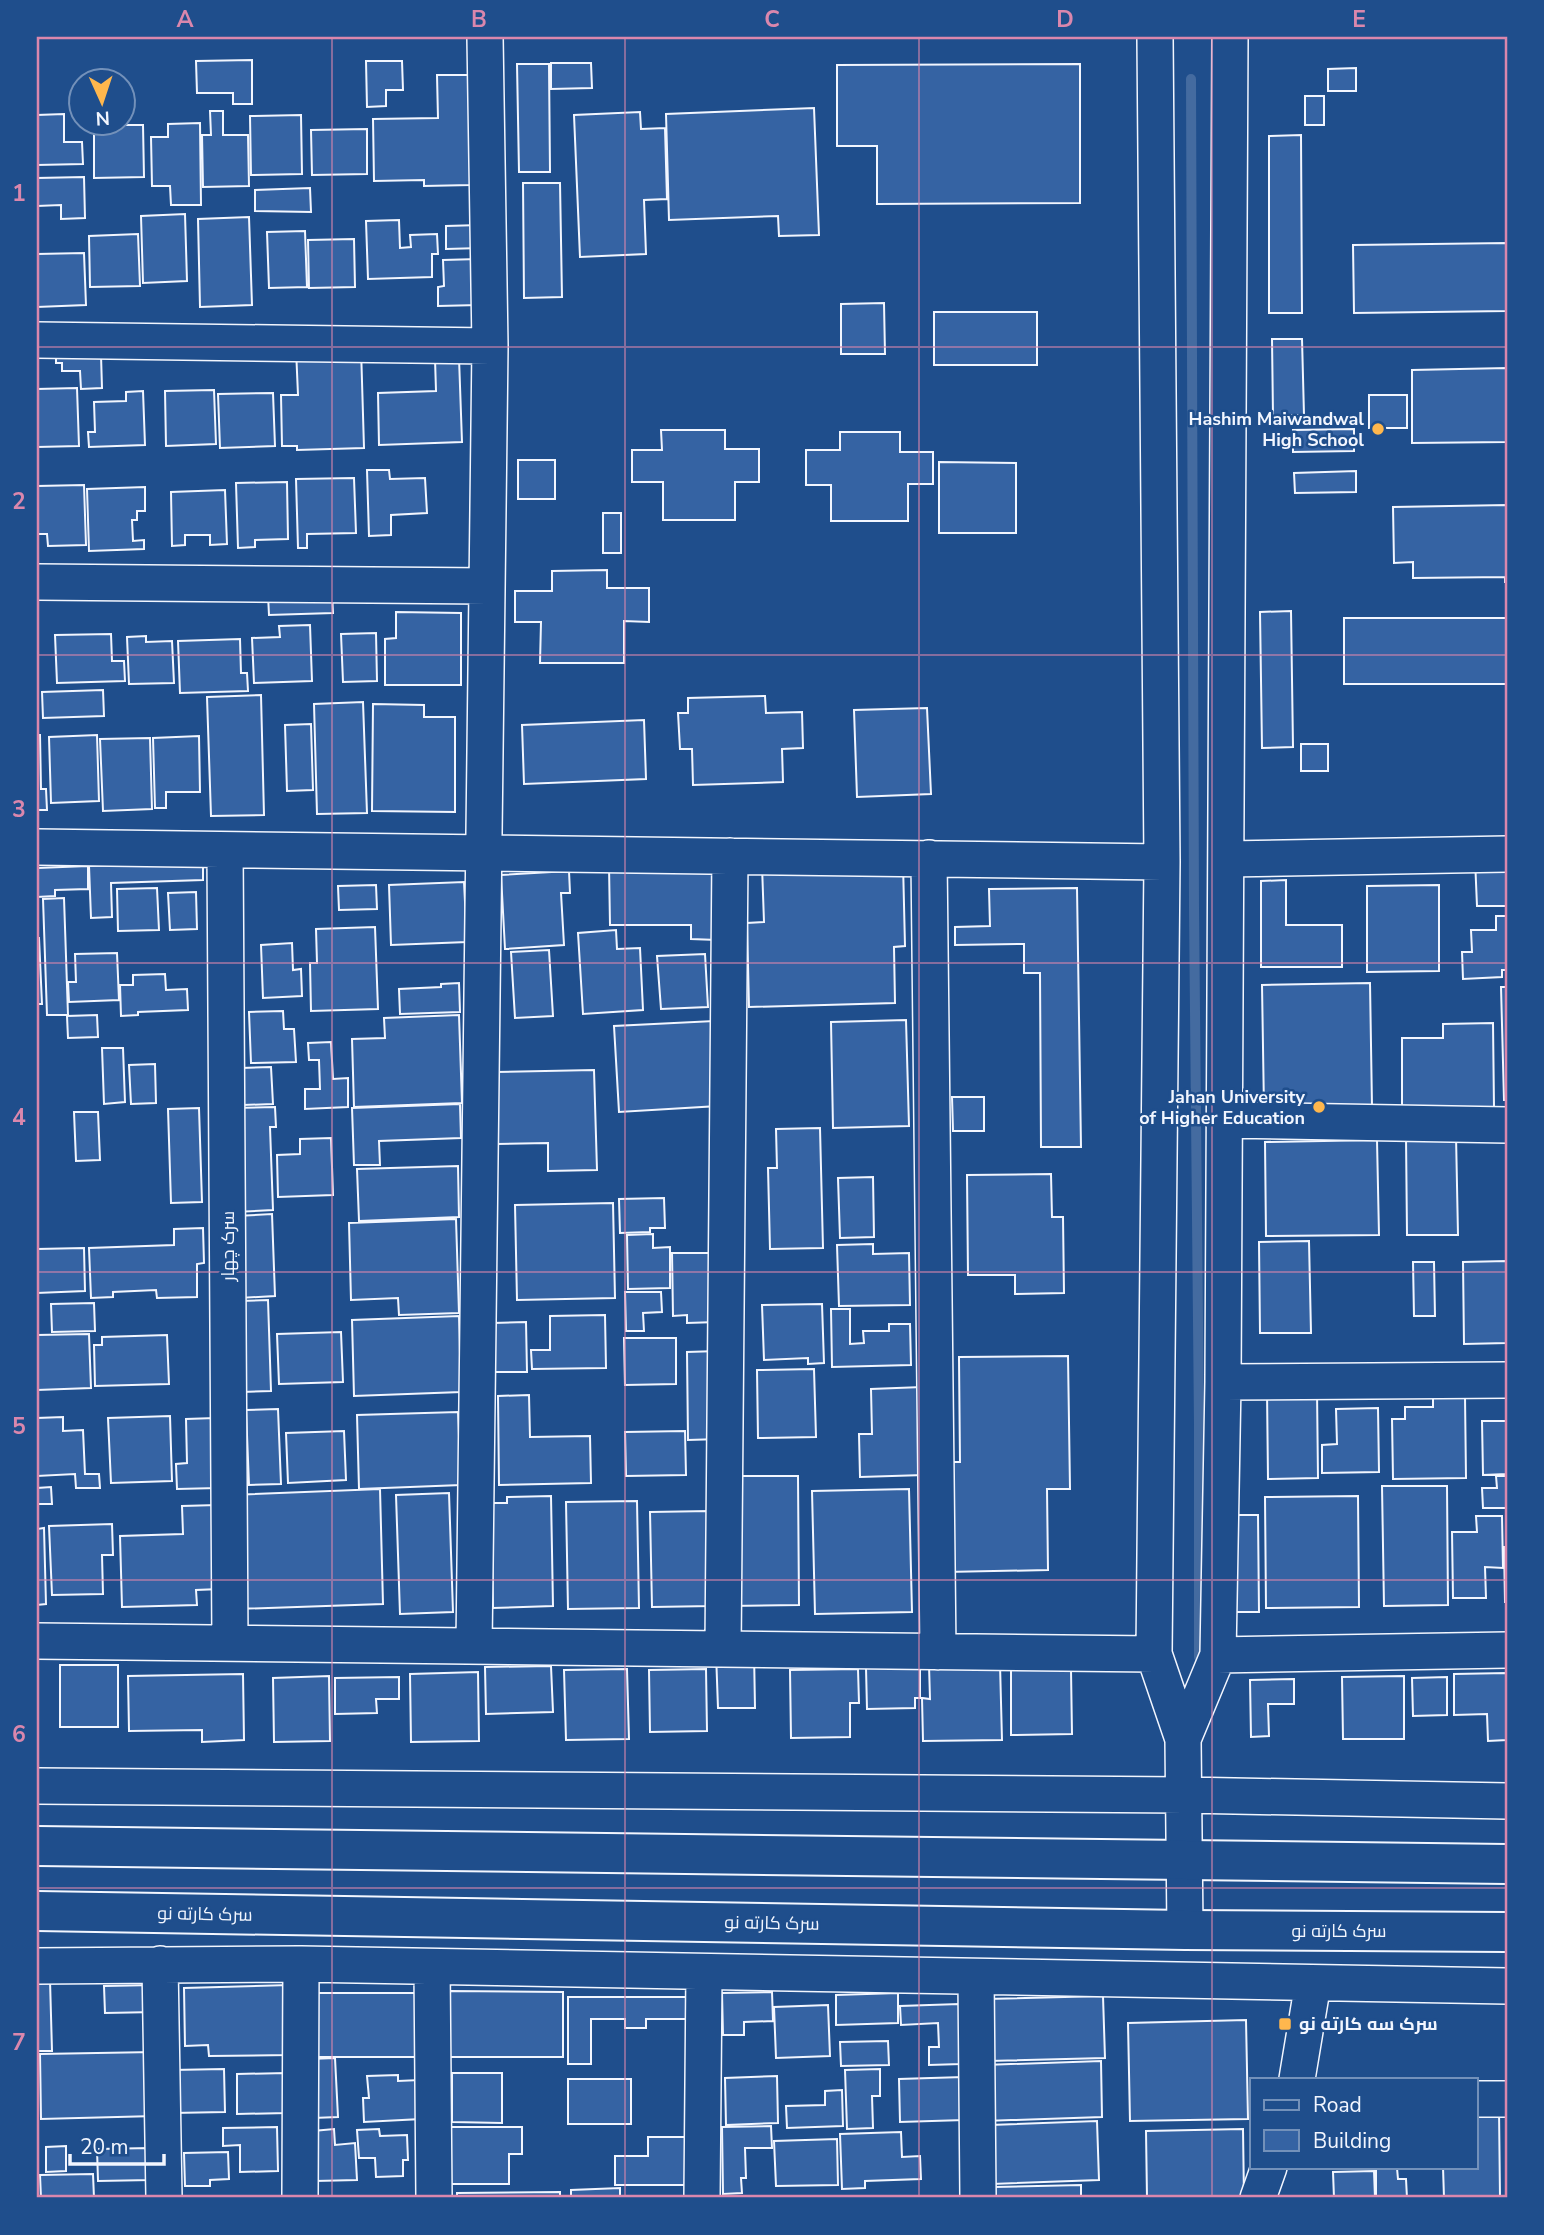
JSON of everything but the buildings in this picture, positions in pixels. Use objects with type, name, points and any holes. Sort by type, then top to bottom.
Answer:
[{"type":"highway","points":[[37,1846],[1507,1864]]},
{"type":"highway","name":"سرک کارته نو","points":[[37,1911],[1185,1930],[1507,1931]]},
{"type":"street","points":[[474,1646],[491,345],[485,37]]},
{"type":"street","points":[[1155,37],[1162,862],[1154,1654],[1183,1739],[1185,1930]]},
{"type":"street","points":[[1183,1739],[1218,1655],[1227,859],[1230,37]]},
{"type":"street","points":[[37,340],[491,345]]},
{"type":"street","points":[[37,582],[488,586]]},
{"type":"street","points":[[37,847],[1162,862]]},
{"type":"street","name":"سرک چهار","points":[[225,850],[230,1643]]},
{"type":"street","points":[[1227,859],[1507,854]]},
{"type":"street","points":[[723,1649],[730,856]]},
{"type":"street","points":[[929,858],[938,1652]]},
{"type":"street","points":[[1223,1120],[1507,1125]]},
{"type":"street","points":[[1223,1382],[1507,1380]]},
{"type":"street","points":[[37,1641],[1154,1654]]},
{"type":"street","points":[[1218,1655],[1507,1650]]},
{"type":"street","points":[[37,1786],[1184,1795],[1507,1801]]},
{"type":"street","points":[[160,1964],[164,2198]]},
{"type":"street","points":[[300,2198],[301,1964]]},
{"type":"street","points":[[37,1966],[301,1964],[1507,1986]]},
{"type":"street","points":[[432,1967],[434,2198]]},
{"type":"street","points":[[702,2198],[704,1972]]},
{"type":"street","points":[[976,1978],[978,2198]]},
{"type":"street","points":[[1297,2078],[1313,1983]]},
{"type":"street","points":[[1478,2099],[1507,2099]]},
{"type":"street","points":[[1258,2198],[1269,2168]]},
{"type":"waterway","points":[[1191,79],[1199,1657]]},
{"type":"place","name":"Hashim Maiwandwal High School","points":[[1378,429]]},
{"type":"place","name":"Jahan University of Higher Education","points":[[1319,1107]]},
{"type":"place","name":"سرک سه کارته نو","points":[[1285,2024]]}]
